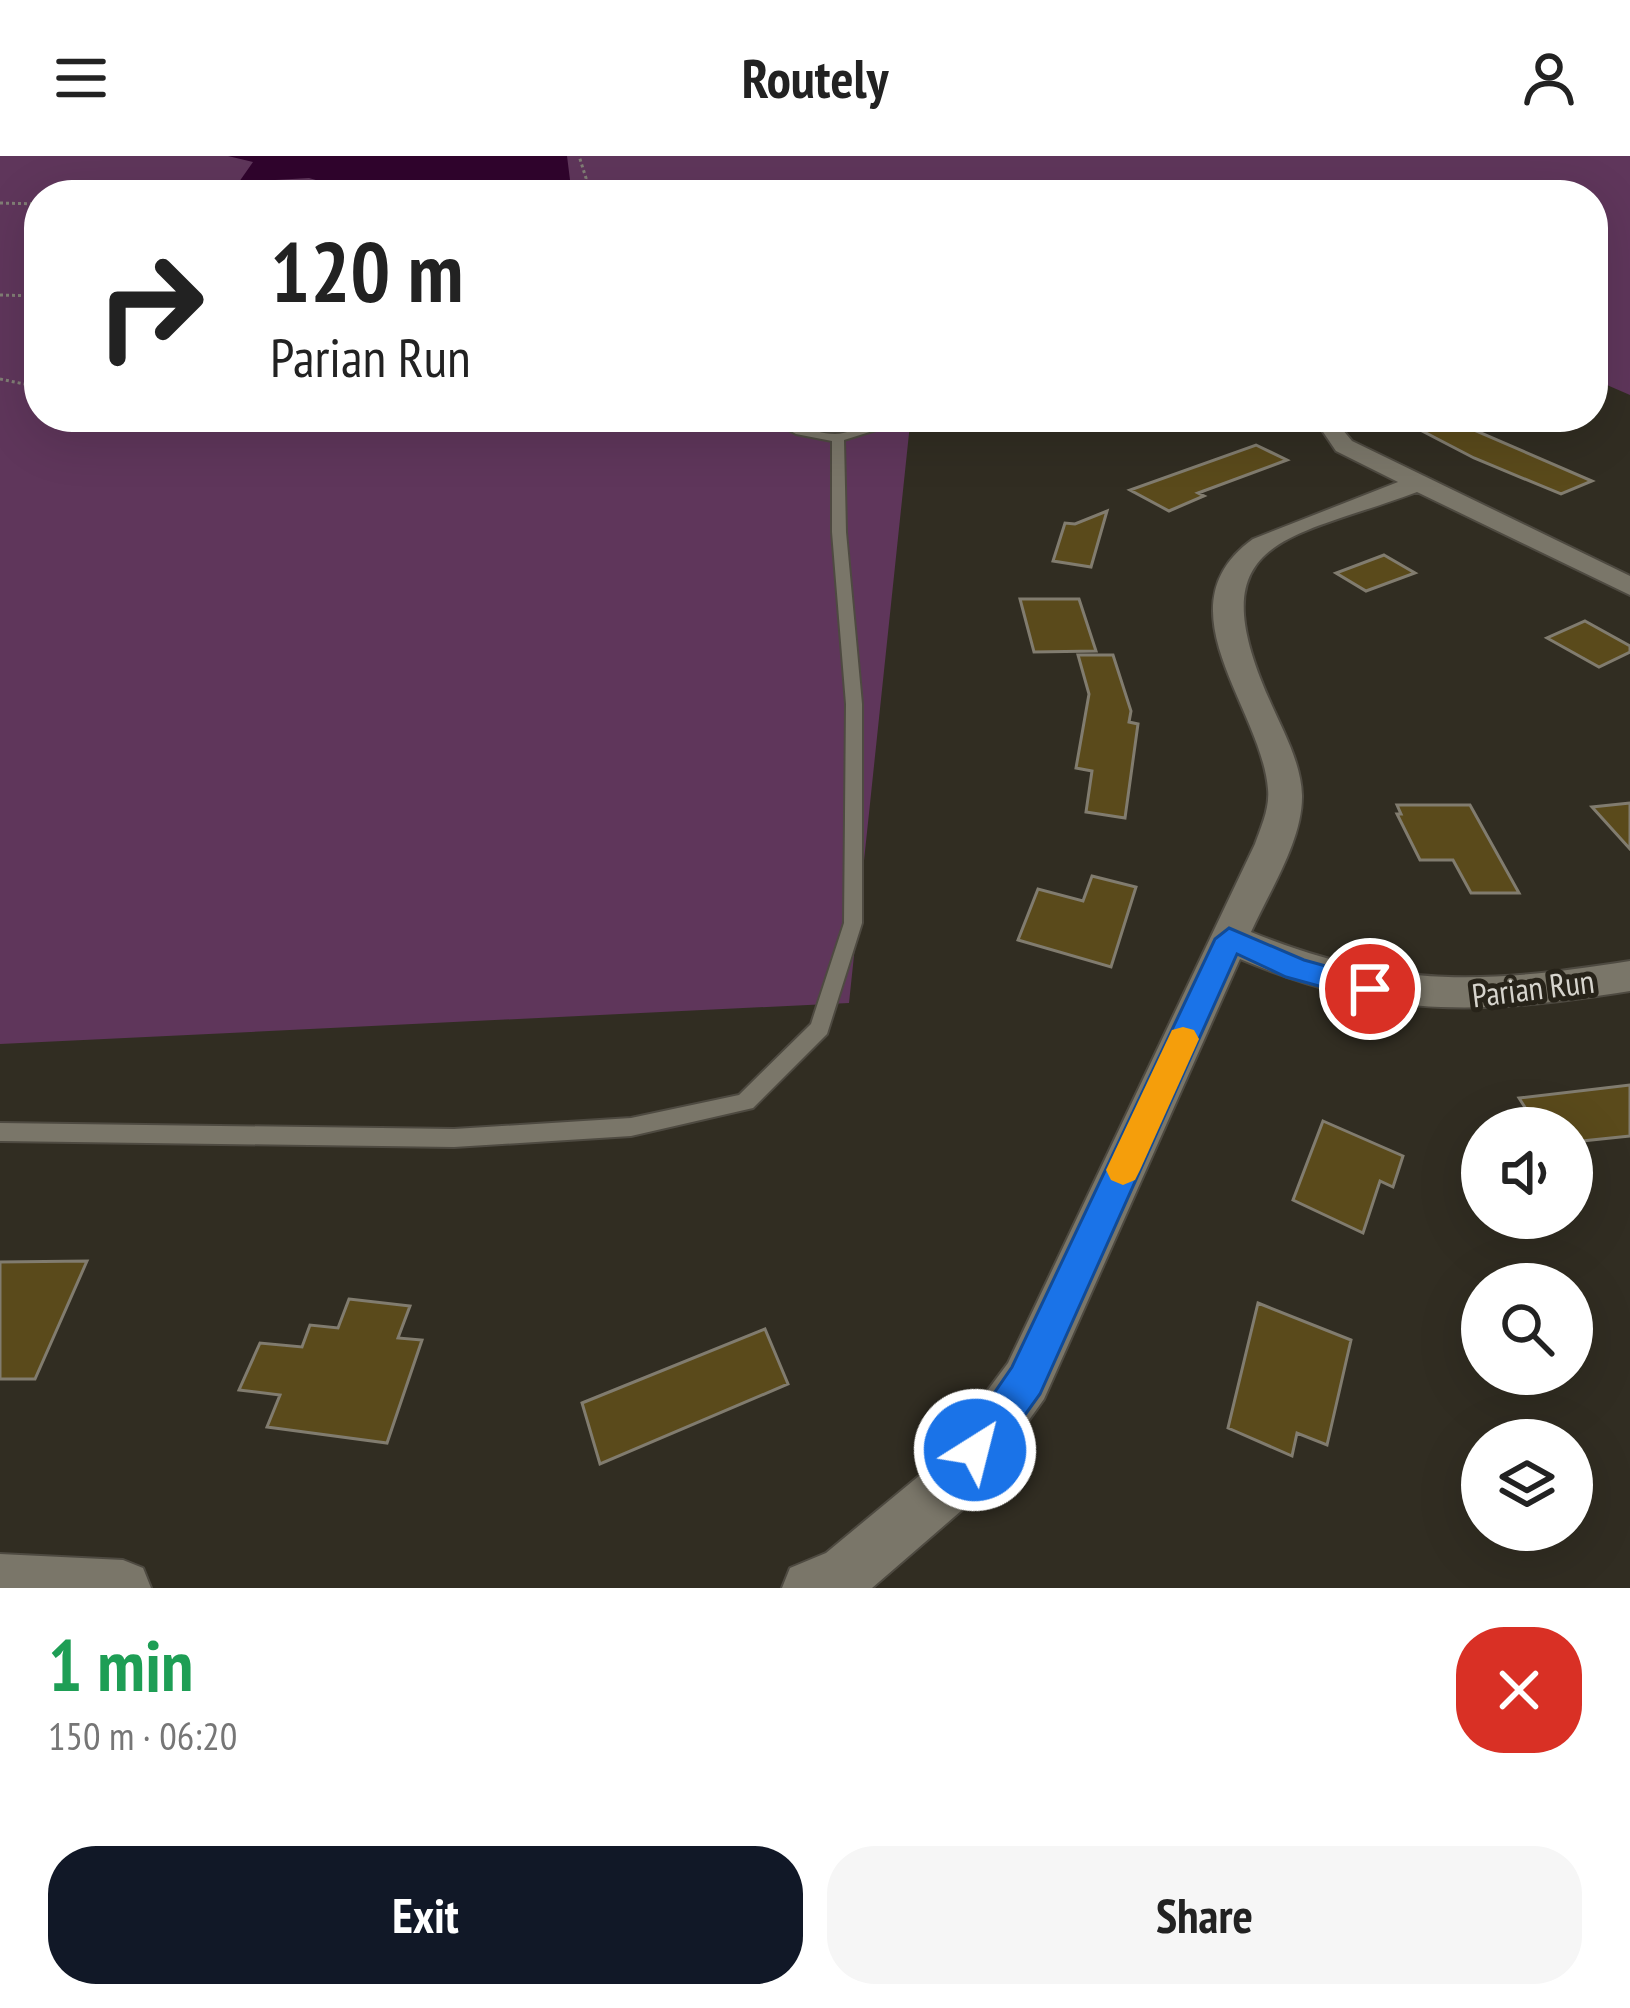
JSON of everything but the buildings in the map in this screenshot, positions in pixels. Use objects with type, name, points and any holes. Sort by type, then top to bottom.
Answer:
[{"type":"street","points":[[1332,432],[1344,446],[1630,587]]},
{"type":"street","points":[[810,1588],[846,1573],[950,1485],[1026,1381],[1273,844],[1285,788],[1275,739],[1224,623],[1223,597],[1231,575],[1248,555],[1274,539],[1418,483]]},
{"type":"street","name":"Parian Run","points":[[1229,939],[1296,969],[1370,989],[1443,998],[1518,995],[1630,976]]},
{"type":"street","points":[[0,1582],[123,1588]]},
{"type":"lane","points":[[798,432],[838,439],[863,432]]},
{"type":"lane","points":[[0,1132],[454,1138],[631,1127],[745,1102],[820,1028],[853,923],[854,704],[839,532],[838,439]]},
{"type":"shaded area","points":[[0,156],[1630,156],[1630,395],[1608,385],[1608,180],[24,180],[24,432],[909,432],[849,1003],[0,1044]]},
{"type":"shaded area","points":[[228,156],[567,156],[570,180],[240,180],[253,162]]},
{"type":"slow traffic","points":[[1123,1170],[1183,1039]]},
{"type":"route","points":[[975,1450],[1026,1381],[1229,939],[1296,969],[1370,989]]}]
